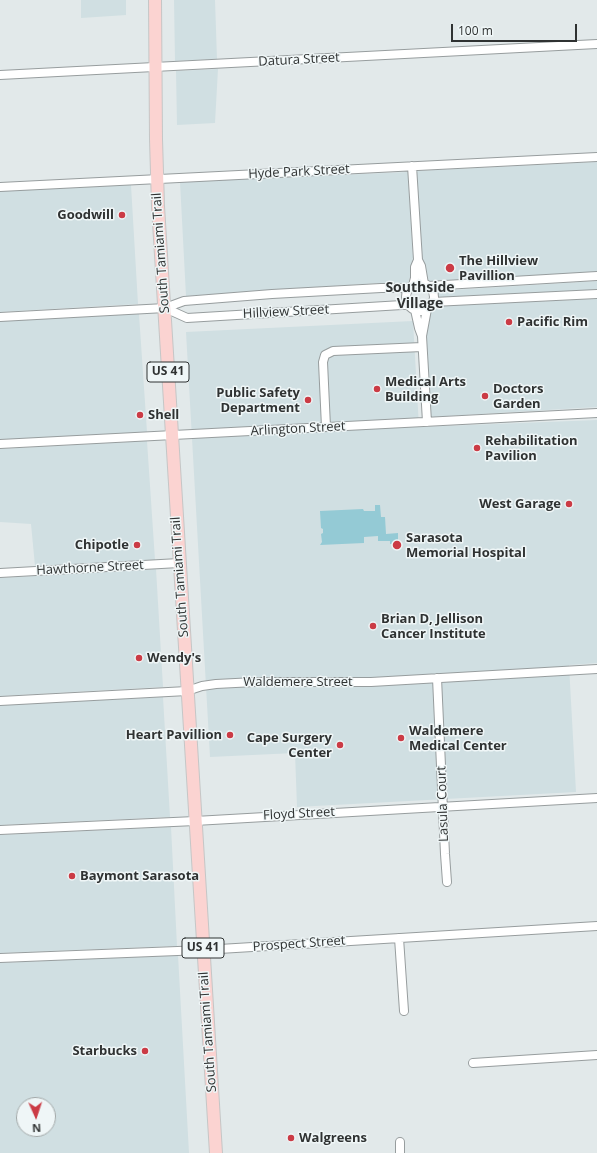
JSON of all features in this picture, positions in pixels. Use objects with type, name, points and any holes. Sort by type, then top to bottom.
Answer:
[{"type":"main road","name":"South Tamiami Trail","points":[[155,0],[157,178],[179,563],[216,1153]]},
{"type":"street","name":"Datura Street","points":[[0,75],[597,44]]},
{"type":"street","name":"Hyde Park Street","points":[[0,186],[597,157]]},
{"type":"street","points":[[412,166],[418,260],[426,285],[432,291],[434,296],[433,302],[427,309],[420,311],[412,308]]},
{"type":"street","points":[[418,260],[415,267],[415,278],[407,292],[406,297],[407,302],[412,308],[422,336]]},
{"type":"street","points":[[411,286],[418,284],[426,285],[597,276]]},
{"type":"street","name":"Hillview Street","points":[[0,317],[165,308],[184,301],[411,286]]},
{"type":"street","points":[[433,302],[597,294]]},
{"type":"street","name":"Hillview Street","points":[[165,308],[187,318],[402,305],[412,308]]},
{"type":"street","points":[[427,309],[422,336],[427,422]]},
{"type":"street","points":[[326,427],[324,355],[328,353],[354,350],[422,347]]},
{"type":"street","name":"Arlington Street","points":[[0,444],[597,413]]},
{"type":"street","name":"Hawthorne Street","points":[[0,573],[179,563]]},
{"type":"street","name":"Waldemere Street","points":[[0,700],[187,691],[202,686],[216,684],[255,682],[361,682],[597,669]]},
{"type":"street","name":"Lasula Court","points":[[437,678],[447,882]]},
{"type":"street","name":"Floyd Street","points":[[0,830],[195,821],[597,798]]},
{"type":"street","name":"Prospect Street","points":[[0,958],[203,950],[597,926]]},
{"type":"street","points":[[399,938],[404,1011]]},
{"type":"street","points":[[473,1063],[597,1055]]},
{"type":"street","points":[[400,1142],[400,1153]]},
{"type":"shaded area","points":[[81,0],[126,0],[126,15],[81,18]]},
{"type":"shaded area","points":[[174,0],[215,0],[217,59],[175,61]]},
{"type":"shaded area","points":[[218,69],[215,123],[177,125],[176,71]]},
{"type":"shaded area","points":[[597,162],[597,272],[427,280],[422,257],[416,171]]},
{"type":"shaded area","points":[[408,172],[413,260],[410,267],[410,278],[408,283],[379,283],[186,296],[180,182]]},
{"type":"shaded area","points":[[131,185],[138,304],[0,312],[0,191]]},
{"type":"shaded area","points":[[597,281],[597,289],[582,291],[438,297],[437,291]]},
{"type":"shaded area","points":[[597,299],[597,407],[431,417],[426,336],[431,311],[435,306]]},
{"type":"shaded area","points":[[139,314],[147,432],[0,440],[0,321]]},
{"type":"shaded area","name":"Sarasota Memorial Hospital","points":[[413,321],[419,427],[597,420],[597,663],[569,665],[576,792],[297,807],[295,753],[210,757],[186,332]]},
{"type":"shaded area","points":[[147,441],[155,560],[35,566],[31,524],[0,522],[0,449]]},
{"type":"shaded area","points":[[375,505],[380,505],[381,517],[385,517],[386,534],[398,533],[398,544],[390,544],[390,541],[378,541],[378,536],[364,537],[364,543],[320,545],[322,542],[321,534],[323,533],[323,529],[321,528],[320,511],[363,509],[364,511],[375,511]]},
{"type":"shaded area","points":[[156,569],[163,687],[0,696],[0,578]]},
{"type":"shaded area","points":[[163,697],[170,817],[0,825],[0,705]]},
{"type":"shaded area","points":[[171,827],[177,946],[0,953],[0,835]]},
{"type":"shaded area","points":[[178,955],[189,1153],[0,1153],[0,963]]},
{"type":"place","name":"Goodwill","points":[[122,215]]},
{"type":"place","name":"The Hillview Pavillion","points":[[450,268]]},
{"type":"place","name":"Pacific Rim","points":[[509,322]]},
{"type":"place","name":"Medical Arts Building","points":[[377,389]]},
{"type":"place","name":"Doctors Garden","points":[[485,396]]},
{"type":"place","name":"Public Safety Department","points":[[308,400]]},
{"type":"place","name":"Shell","points":[[140,415]]},
{"type":"place","name":"Rehabilitation Pavilion","points":[[477,448]]},
{"type":"place","name":"West Garage","points":[[569,504]]},
{"type":"place","name":"Chipotle","points":[[137,545]]},
{"type":"place","name":"Sarasota Memorial Hospital","points":[[397,545]]},
{"type":"place","name":"Brian D, Jellison Cancer Institute","points":[[373,626]]},
{"type":"place","name":"Wendy's","points":[[139,658]]},
{"type":"place","name":"Heart Pavillion","points":[[230,735]]},
{"type":"place","name":"Waldemere Medical Center","points":[[401,738]]},
{"type":"place","name":"Cape Surgery Center","points":[[340,745]]},
{"type":"place","name":"Baymont Sarasota","points":[[72,876]]},
{"type":"place","name":"Starbucks","points":[[145,1051]]},
{"type":"place","name":"Walgreens","points":[[291,1138]]},
{"type":"district","name":"Southside Village","points":[[420,296]]}]
